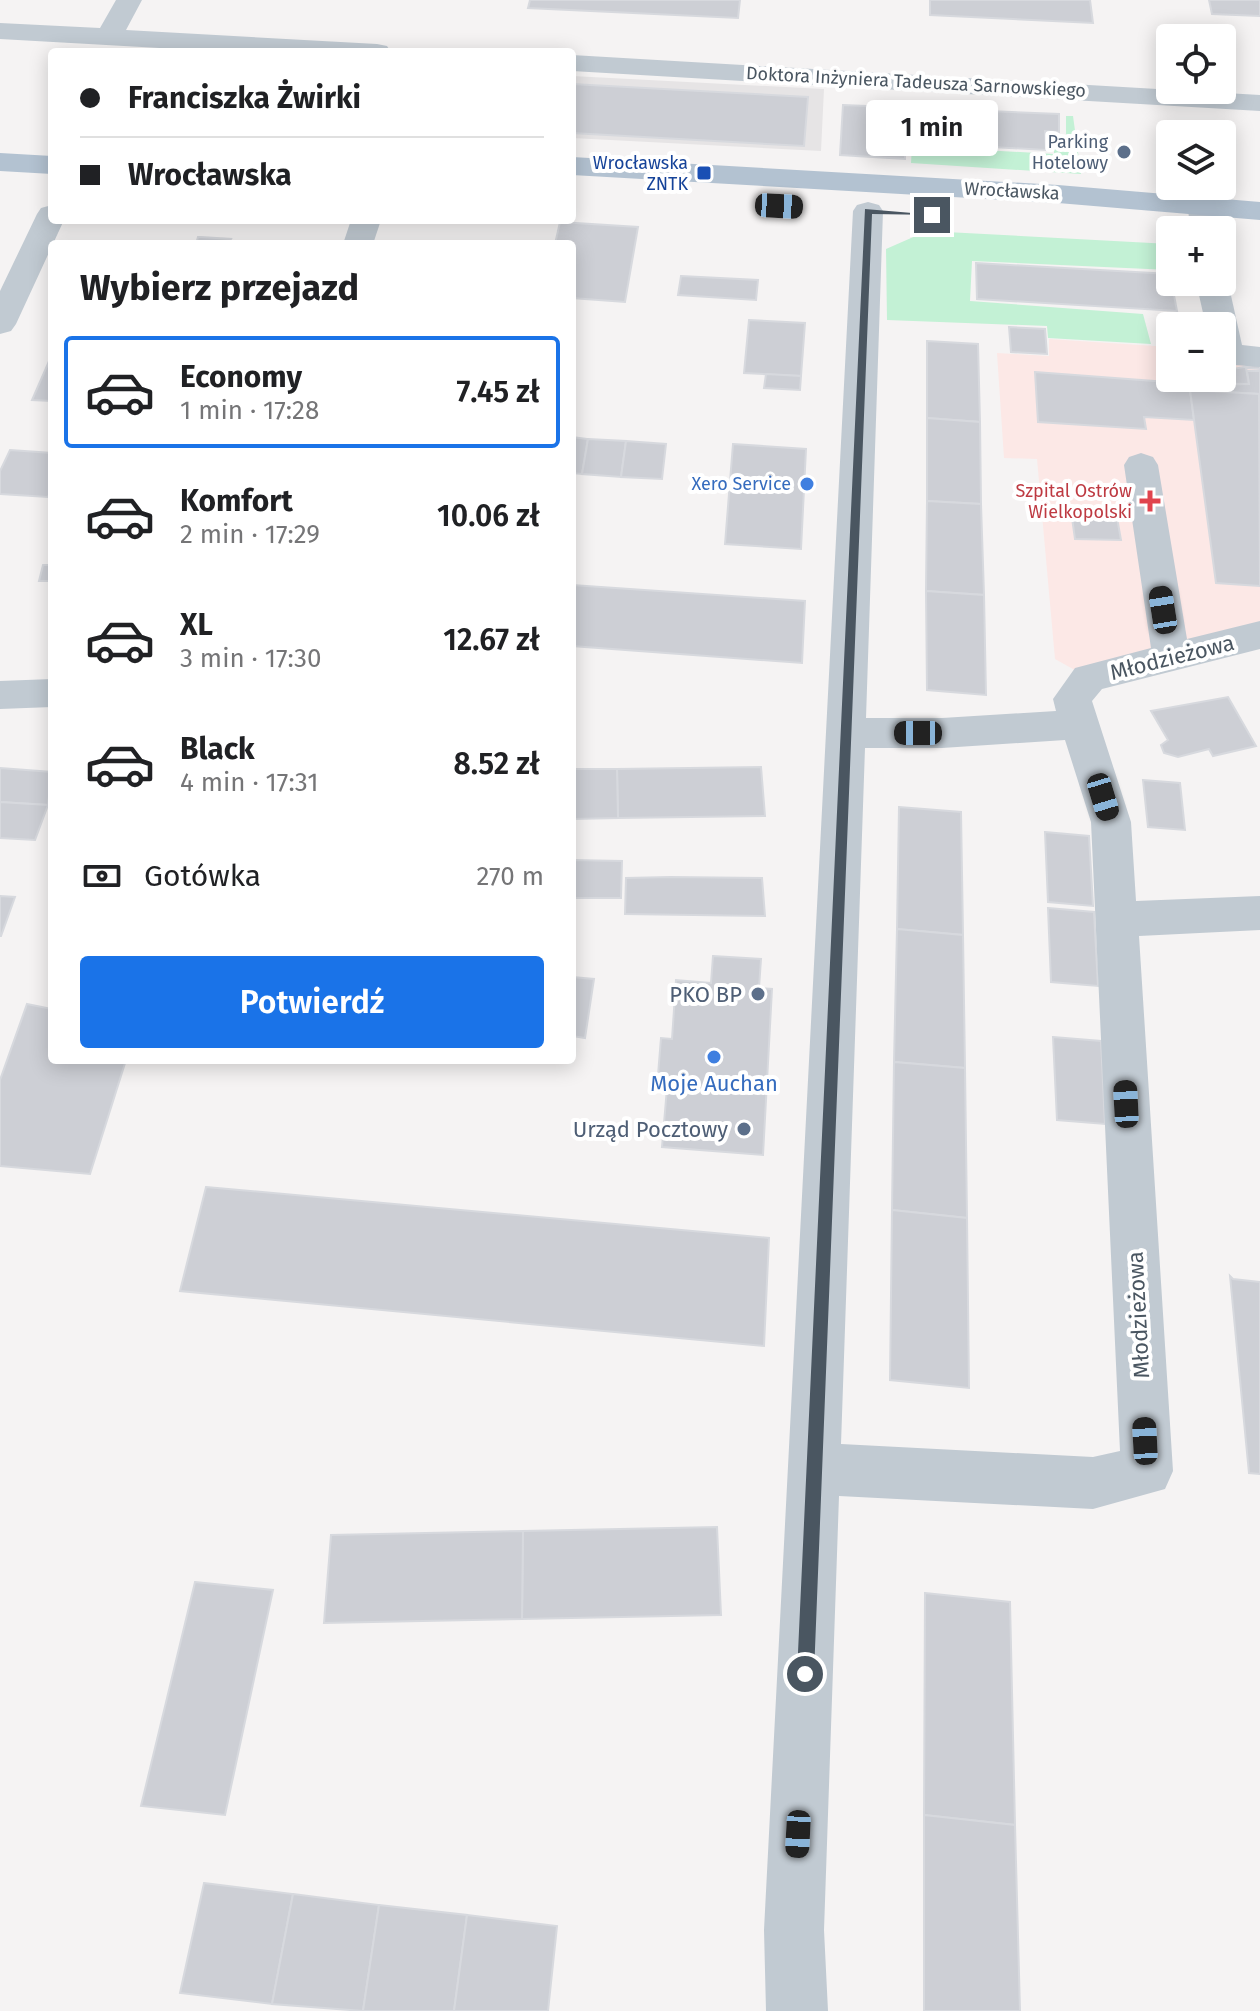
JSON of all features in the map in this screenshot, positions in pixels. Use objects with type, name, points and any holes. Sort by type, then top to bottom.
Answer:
[{"type":"main road","points":[[0,134],[48,137]]},
{"type":"main road","points":[[0,162],[48,165]]},
{"type":"main road","name":"Wrocławska","points":[[576,166],[1043,193],[1199,213]]},
{"type":"main road","name":"Wrocławska","points":[[634,199],[868,211],[1260,211]]},
{"type":"main road","points":[[1236,233],[1260,234]]},
{"type":"street","points":[[109,37],[129,0]]},
{"type":"street","points":[[0,31],[306,48]]},
{"type":"street","name":"Doktora Inżyniera Tadeusza Sarnowskiego","points":[[576,63],[1260,103]]},
{"type":"street","points":[[797,2011],[794,1930],[868,211]]},
{"type":"street","points":[[0,324],[48,222]]},
{"type":"street","points":[[1236,356],[1260,357]]},
{"type":"street","points":[[1141,465],[1171,657]]},
{"type":"street","name":"Młodzieżowa","points":[[814,1469],[1093,1483],[1147,1471],[1111,822],[1072,699],[1089,678],[1260,635]]},
{"type":"street","points":[[0,695],[48,693]]},
{"type":"street","points":[[846,733],[942,733],[1080,724]]},
{"type":"street","points":[[1116,920],[1260,913]]},
{"type":"shaded area","points":[[576,76],[824,89],[821,151],[576,138]]},
{"type":"shaded area","name":"Szpital Ostrów Wielkopolski","points":[[1049,339],[1156,346],[1156,392],[1236,392],[1236,353],[1260,356],[1260,635],[1089,678],[1055,659],[1037,459],[1004,458],[997,353],[1049,356]]},
{"type":"green space","points":[[1066,116],[1073,116],[1081,174],[911,163],[912,146],[1054,154],[1054,135],[1066,135]]},
{"type":"green space","points":[[927,231],[1156,243],[1156,269],[972,261],[970,301],[1143,314],[1151,344],[1048,338],[1047,326],[887,320],[886,249]]},
{"type":"building","points":[[530,0],[740,0],[738,18],[528,8]]},
{"type":"building","points":[[930,0],[1090,0],[1093,23],[930,15]]},
{"type":"building","points":[[1209,0],[1260,0],[1260,16],[1212,14]]},
{"type":"building","points":[[576,84],[808,97],[804,146],[576,133]]},
{"type":"building","points":[[843,105],[1059,114],[1059,132],[1045,131],[1046,150],[905,142],[905,159],[840,155]]},
{"type":"building","points":[[560,224],[638,227],[625,302],[576,298],[576,240],[556,240]]},
{"type":"building","points":[[198,237],[231,239],[230,240],[197,240]]},
{"type":"building","points":[[976,263],[1156,273],[1156,296],[1174,296],[1177,311],[977,299]]},
{"type":"building","points":[[681,276],[758,280],[756,300],[678,295]]},
{"type":"building","points":[[749,320],[805,323],[801,376],[744,373]]},
{"type":"building","points":[[1009,327],[1045,329],[1047,354],[1011,352]]},
{"type":"building","points":[[927,341],[978,344],[980,422],[927,418]]},
{"type":"building","points":[[48,364],[48,401],[32,400]]},
{"type":"building","points":[[1260,364],[1260,369],[1246,368],[1249,384],[1236,384],[1236,368]]},
{"type":"building","points":[[1247,371],[1260,371],[1260,403],[1259,394],[1224,392],[1236,392],[1236,384],[1249,384]]},
{"type":"building","points":[[1035,372],[1156,381],[1156,392],[1190,392],[1194,420],[1144,417],[1146,429],[1038,422]]},
{"type":"building","points":[[766,374],[801,376],[800,390],[764,388]]},
{"type":"building","points":[[1190,392],[1259,394],[1260,586],[1216,583]]},
{"type":"building","points":[[927,418],[980,422],[981,504],[927,501]]},
{"type":"building","points":[[576,438],[588,439],[582,474],[576,473]]},
{"type":"building","points":[[588,439],[626,441],[621,477],[582,474]]},
{"type":"building","points":[[626,441],[666,444],[662,479],[621,477]]},
{"type":"building","points":[[733,444],[806,449],[801,549],[725,544]]},
{"type":"building","points":[[10,450],[48,453],[48,497],[0,494],[0,471]]},
{"type":"building","points":[[927,501],[981,504],[984,595],[926,591]]},
{"type":"building","points":[[1071,511],[1116,512],[1121,540],[1075,539]]},
{"type":"building","points":[[43,565],[48,565],[48,581],[39,581]]},
{"type":"building","points":[[576,585],[805,601],[802,663],[576,646]]},
{"type":"building","points":[[926,591],[984,595],[986,695],[927,690]]},
{"type":"building","points":[[1228,697],[1256,746],[1213,756],[1209,749],[1178,757],[1164,753],[1161,745],[1168,740],[1151,711]]},
{"type":"building","points":[[761,767],[765,816],[618,818],[617,769]]},
{"type":"building","points":[[0,768],[48,772],[48,805],[0,802]]},
{"type":"building","points":[[576,769],[617,769],[618,818],[576,819]]},
{"type":"building","points":[[1143,780],[1180,783],[1185,830],[1148,827]]},
{"type":"building","points":[[0,802],[48,805],[35,840],[0,838]]},
{"type":"building","points":[[899,807],[961,812],[963,935],[897,929]]},
{"type":"building","points":[[1045,832],[1089,836],[1093,906],[1048,902]]},
{"type":"building","points":[[576,860],[622,861],[621,898],[576,898]]},
{"type":"building","points":[[626,878],[762,878],[765,916],[625,914]]},
{"type":"building","points":[[0,896],[15,897],[1,936],[0,936]]},
{"type":"building","points":[[1048,908],[1094,912],[1098,986],[1051,982]]},
{"type":"building","points":[[897,929],[963,935],[965,1068],[894,1062]]},
{"type":"building","name":"Moje Auchan","points":[[713,956],[761,959],[759,988],[772,989],[763,1155],[662,1147],[668,1076],[658,1075],[661,1038],[672,1039],[676,980],[711,983]]},
{"type":"building","points":[[576,977],[594,979],[585,1038],[576,1037]]},
{"type":"building","points":[[27,1004],[48,1008],[48,1064],[125,1064],[90,1174],[0,1166],[0,1080]]},
{"type":"building","points":[[1053,1037],[1101,1041],[1105,1124],[1057,1120]]},
{"type":"building","points":[[894,1062],[965,1068],[967,1218],[892,1210]]},
{"type":"building","points":[[206,1187],[769,1238],[764,1346],[180,1291]]},
{"type":"building","points":[[892,1210],[967,1218],[969,1388],[890,1380]]},
{"type":"building","points":[[1230,1276],[1260,1282],[1260,1474],[1249,1473]]},
{"type":"building","points":[[717,1527],[721,1615],[522,1619],[523,1531]]},
{"type":"building","points":[[523,1531],[522,1619],[324,1623],[331,1535]]},
{"type":"building","points":[[195,1582],[273,1590],[225,1815],[141,1806]]},
{"type":"building","points":[[925,1593],[1010,1602],[1015,1825],[924,1815]]},
{"type":"building","points":[[924,1815],[1015,1825],[1020,2011],[924,2011]]},
{"type":"building","points":[[204,1883],[293,1894],[272,2004],[180,1993]]},
{"type":"building","points":[[293,1894],[379,1905],[363,2011],[272,2004]]},
{"type":"building","points":[[379,1905],[467,1915],[454,2011],[363,2011]]},
{"type":"building","points":[[467,1915],[557,1926],[548,2011],[454,2011]]},
{"type":"place","name":"Parking Hotelowy","points":[[1124,152]]},
{"type":"place","name":"Wrocławska ZNTK","points":[[704,173]]},
{"type":"place","name":"Xero Service","points":[[807,484]]},
{"type":"place","name":"Szpital Ostrów Wielkopolski","points":[[1150,501]]},
{"type":"place","name":"PKO BP","points":[[758,994]]},
{"type":"place","name":"Moje Auchan","points":[[714,1057]]},
{"type":"place","name":"Urząd Pocztowy","points":[[744,1129]]},
{"type":"route","points":[[805,1674],[868,211],[932,215]]}]
